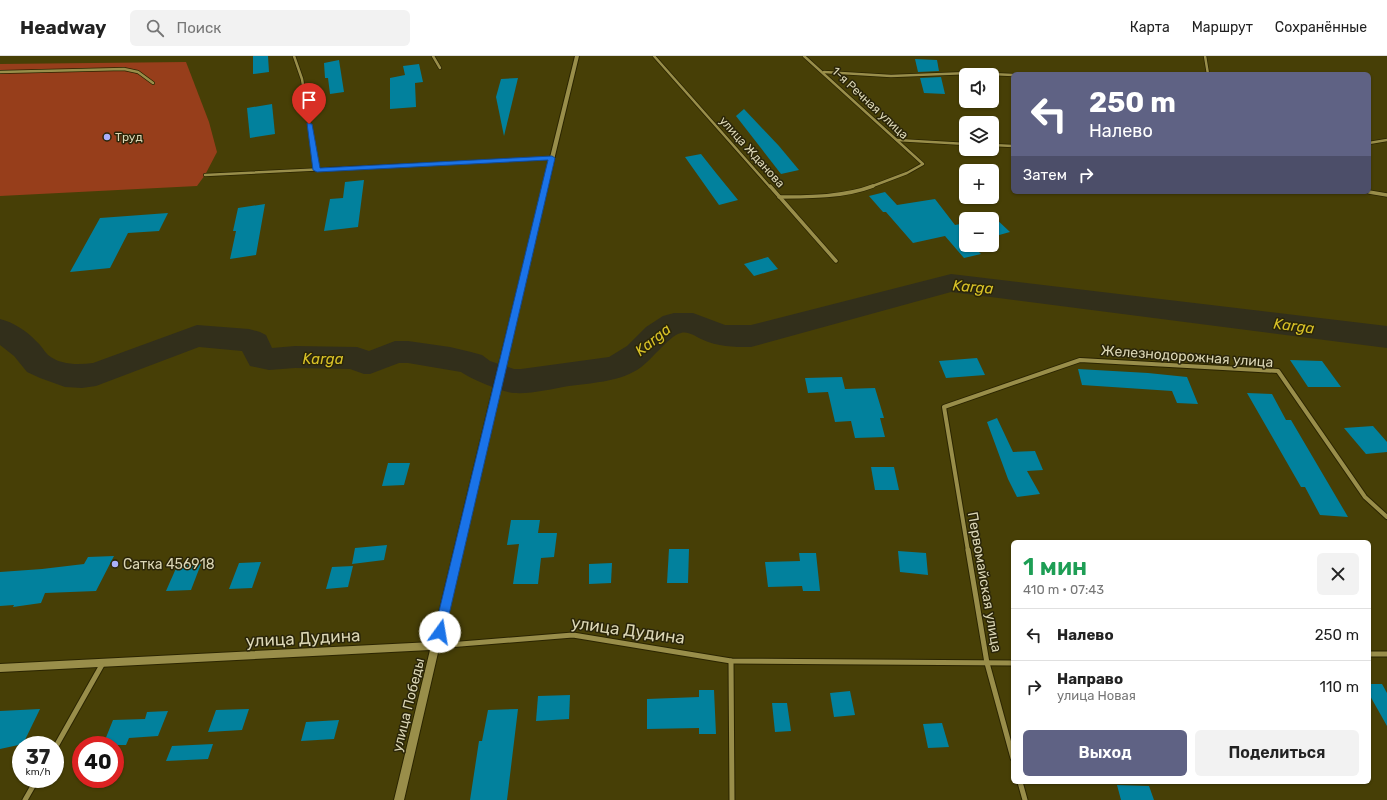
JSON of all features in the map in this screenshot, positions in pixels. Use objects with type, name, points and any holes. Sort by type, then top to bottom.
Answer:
[{"type":"street","points":[[294,56],[302,79],[317,170]]},
{"type":"street","points":[[433,56],[440,68]]},
{"type":"street","name":"улица Победы","points":[[399,800],[494,397],[577,56]]},
{"type":"street","name":"улица Жданова","points":[[654,56],[836,261]]},
{"type":"street","name":"1-я Речная улица","points":[[779,197],[807,197],[858,192],[908,173],[923,164],[804,56]]},
{"type":"street","points":[[1205,56],[1208,72]]},
{"type":"street","points":[[0,72],[124,69],[138,72],[153,83]]},
{"type":"street","points":[[823,72],[891,76],[969,73],[1011,75]]},
{"type":"street","points":[[897,140],[959,144]]},
{"type":"street","points":[[1371,143],[1387,140]]},
{"type":"street","points":[[999,145],[1011,146]]},
{"type":"street","points":[[205,175],[552,158]]},
{"type":"street","points":[[1371,192],[1387,195]]},
{"type":"street","name":"Железнодорожная улица","points":[[944,407],[1080,360],[1278,372],[1365,497],[1387,517]]},
{"type":"street","name":"Первомайская улица","points":[[944,407],[987,663],[1011,751]]},
{"type":"street","name":"улица Дудина","points":[[0,668],[436,646],[573,635],[731,661],[1011,663]]},
{"type":"street","points":[[1371,654],[1387,654]]},
{"type":"street","points":[[731,661],[732,800]]},
{"type":"street","points":[[62,736],[103,663]]},
{"type":"street","points":[[1021,784],[1025,800]]},
{"type":"street","points":[[25,800],[32,788]]},
{"type":"shaded area","name":"Труд","points":[[186,62],[209,122],[217,152],[205,175],[197,186],[0,196],[0,64]]},
{"type":"building","points":[[253,56],[268,56],[269,72],[253,74]]},
{"type":"building","points":[[915,59],[937,60],[939,71],[918,72]]},
{"type":"building","points":[[339,60],[344,92],[330,94],[328,78],[325,78],[324,63]]},
{"type":"building","points":[[419,64],[423,82],[415,83],[416,107],[390,109],[390,78],[405,75],[403,66]]},
{"type":"building","points":[[941,77],[945,94],[924,93],[920,78]]},
{"type":"building","points":[[518,78],[504,136],[496,97],[501,79]]},
{"type":"building","points":[[272,104],[275,134],[250,138],[247,108]]},
{"type":"building","points":[[744,109],[779,146],[799,170],[781,174],[736,116]]},
{"type":"building","points":[[701,154],[738,200],[719,205],[685,157]]},
{"type":"building","points":[[364,180],[358,227],[324,231],[330,199],[343,198],[345,182]]},
{"type":"building","points":[[885,192],[897,205],[935,199],[955,225],[959,224],[959,252],[979,252],[981,254],[964,258],[945,236],[913,243],[886,212],[883,212],[869,196]]},
{"type":"building","points":[[265,204],[256,255],[230,259],[236,231],[233,231],[238,208]]},
{"type":"building","points":[[168,213],[159,231],[128,233],[110,268],[70,272],[100,218]]},
{"type":"building","points":[[999,222],[1010,232],[999,235]]},
{"type":"building","points":[[768,257],[778,269],[754,276],[744,264]]},
{"type":"building","points":[[977,358],[985,375],[946,378],[939,361]]},
{"type":"building","points":[[1290,360],[1322,361],[1341,387],[1308,387]]},
{"type":"building","points":[[1078,369],[1187,377],[1198,404],[1177,403],[1172,391],[1082,385]]},
{"type":"building","points":[[842,377],[845,389],[875,388],[884,418],[880,418],[885,437],[855,438],[851,421],[835,422],[828,392],[808,393],[805,378]]},
{"type":"building","points":[[1247,393],[1272,394],[1286,420],[1291,420],[1348,517],[1320,515],[1305,487],[1301,487]]},
{"type":"building","points":[[997,418],[1013,452],[1035,451],[1043,470],[1027,471],[1040,494],[1017,497],[1008,479],[987,422]]},
{"type":"building","points":[[1373,426],[1387,442],[1387,452],[1366,454],[1344,428]]},
{"type":"building","points":[[388,463],[410,463],[404,485],[382,486]]},
{"type":"building","points":[[871,467],[894,467],[899,490],[875,490]]},
{"type":"building","points":[[511,520],[540,520],[538,533],[557,533],[554,557],[541,558],[538,584],[513,584],[519,544],[507,545]]},
{"type":"building","points":[[387,545],[384,560],[352,564],[355,548]]},
{"type":"building","points":[[669,549],[689,549],[688,583],[667,583]]},
{"type":"building","points":[[898,551],[926,553],[928,575],[900,572]]},
{"type":"building","points":[[799,553],[816,553],[820,591],[803,591],[802,586],[768,587],[765,562],[800,561]]},
{"type":"building","points":[[114,556],[96,591],[45,593],[41,603],[13,607],[14,605],[0,606],[0,572],[84,564],[88,557]]},
{"type":"building","points":[[261,562],[252,588],[229,589],[239,563]]},
{"type":"building","points":[[612,563],[611,583],[589,584],[589,564]]},
{"type":"building","points":[[201,564],[191,590],[166,591],[177,566]]},
{"type":"building","points":[[353,566],[348,587],[326,589],[332,567]]},
{"type":"building","points":[[1371,684],[1382,684],[1387,693],[1387,726],[1371,698]]},
{"type":"building","points":[[699,690],[714,690],[716,734],[699,734],[699,728],[647,729],[647,699],[699,697]]},
{"type":"building","points":[[850,691],[855,715],[834,717],[830,693]]},
{"type":"building","points":[[570,695],[569,719],[536,721],[538,696]]},
{"type":"building","points":[[772,703],[787,703],[791,731],[775,732]]},
{"type":"building","points":[[40,709],[27,736],[12,736],[12,746],[0,749],[0,711]]},
{"type":"building","points":[[249,709],[242,730],[208,732],[216,710]]},
{"type":"building","points":[[518,709],[507,800],[470,800],[479,741],[482,741],[488,710]]},
{"type":"building","points":[[168,711],[158,736],[129,738],[126,745],[124,745],[124,736],[107,736],[113,720],[145,719],[147,712]]},
{"type":"building","points":[[339,720],[334,739],[301,741],[306,722]]},
{"type":"building","points":[[942,723],[949,747],[928,748],[923,724]]},
{"type":"building","points":[[213,744],[208,759],[166,761],[172,746]]},
{"type":"building","points":[[1117,785],[1149,786],[1154,800],[1121,800]]},
{"type":"waterway","name":"Karga","points":[[0,329],[25,348],[38,364],[65,375],[82,376],[96,374],[197,336],[249,340],[255,343],[261,358],[269,359],[295,357],[357,358],[364,363],[370,363],[395,352],[408,352],[450,358],[471,363],[479,369],[513,381],[521,381],[616,367],[638,354],[657,334],[674,323],[693,323],[721,336],[751,336],[951,283],[1387,337]]},
{"type":"place","name":"Труд","points":[[107,137]]},
{"type":"place","name":"Сатка 456918","points":[[115,564]]},
{"type":"route","points":[[309,124],[317,170],[552,158],[494,397],[440,632]]}]
